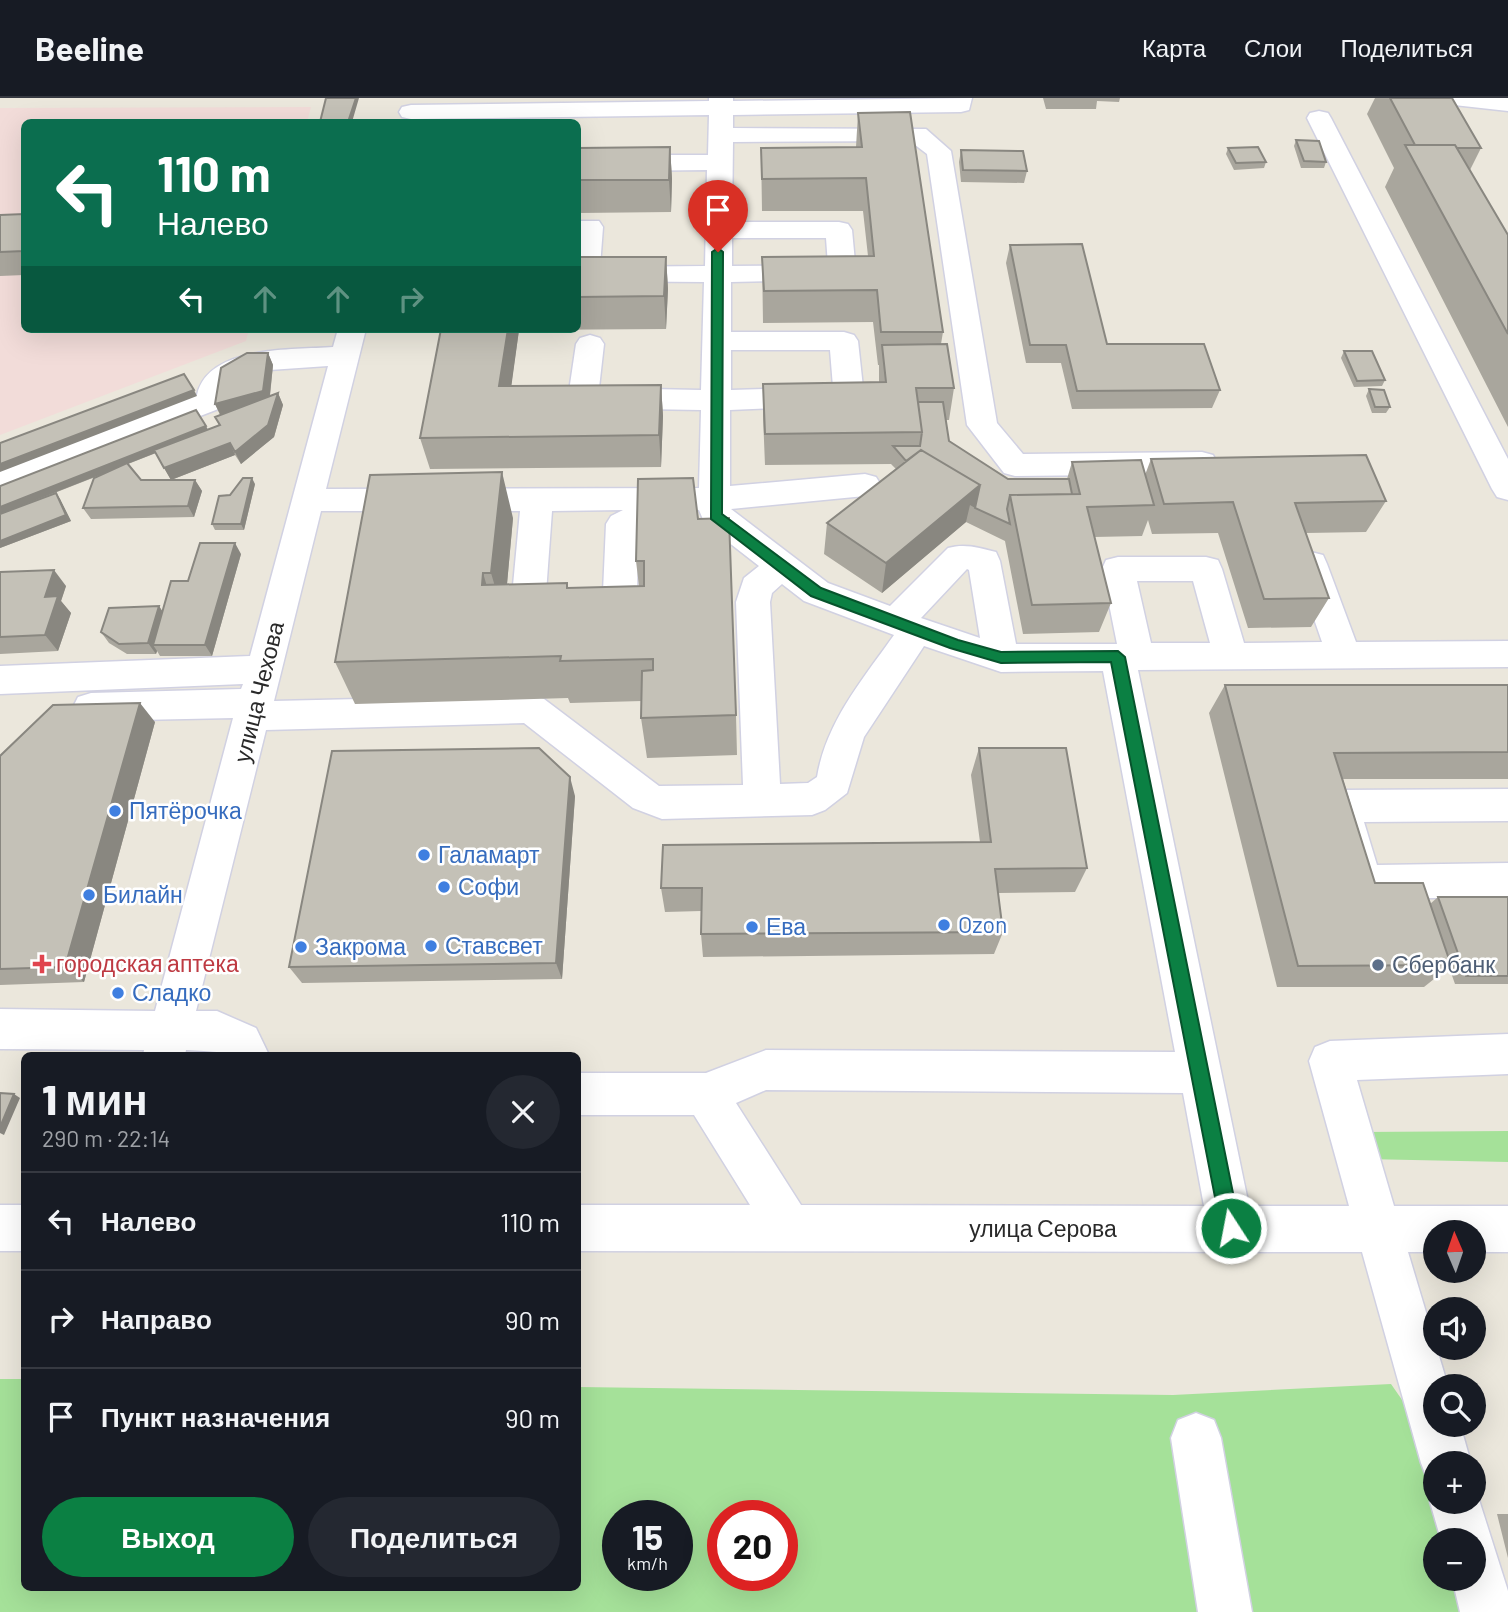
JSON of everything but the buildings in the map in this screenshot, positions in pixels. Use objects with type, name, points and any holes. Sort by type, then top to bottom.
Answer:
[{"type":"street","points":[[1454,98],[1508,104]]},
{"type":"street","points":[[593,163],[720,126],[960,102]]},
{"type":"street","points":[[581,119],[720,126],[837,146],[917,134],[960,102]]},
{"type":"street","points":[[411,111],[576,119]]},
{"type":"street","points":[[1319,118],[1508,489]]},
{"type":"street","points":[[715,508],[720,126]]},
{"type":"street","points":[[917,134],[939,150],[982,425],[1015,465],[1232,463]]},
{"type":"street","points":[[590,228],[586,275],[842,273],[839,230],[718,230]]},
{"type":"street","points":[[590,344],[583,398],[718,400],[849,397],[844,341],[718,341]]},
{"type":"street","points":[[0,482],[211,401],[214,386],[247,362],[349,342]]},
{"type":"street","name":"улица Чехова","points":[[167,1042],[349,342]]},
{"type":"street","points":[[537,500],[529,596],[540,610],[608,608],[620,596],[622,524],[636,518],[865,485]]},
{"type":"street","points":[[306,500],[537,500],[715,508],[781,567],[816,592],[1001,658],[1508,654]]},
{"type":"street","points":[[61,716],[71,708],[531,709],[646,797],[662,803],[812,799],[828,792],[837,778],[843,742],[906,625],[960,556],[984,561],[1001,658]]},
{"type":"street","points":[[1311,565],[1344,656]]},
{"type":"street","points":[[762,800],[753,602],[756,587],[781,567]]},
{"type":"street","points":[[1231,656],[1206,569],[1118,569],[1128,657],[1200,1073],[1231,1228]]},
{"type":"street","points":[[0,680],[266,669]]},
{"type":"street","points":[[1508,805],[1341,806],[1363,882],[1508,880]]},
{"type":"street","points":[[0,1029],[167,1042],[217,1031],[241,1042],[246,1052]]},
{"type":"street","points":[[1443,1451],[1330,1061],[1508,1054]]},
{"type":"street","points":[[581,1094],[706,1094],[766,1070],[1200,1073]]},
{"type":"street","points":[[706,1094],[790,1228]]},
{"type":"street","points":[[0,1228],[21,1228]]},
{"type":"street","name":"улица Серова","points":[[581,1228],[1508,1229]]},
{"type":"street","points":[[1196,1438],[1225,1612]]},
{"type":"street","points":[[1482,1591],[1487,1612]]},
{"type":"shaded area","points":[[311,107],[308,119],[21,119],[21,333],[248,333],[246,341],[0,435],[0,108]]},
{"type":"green space","points":[[1508,1131],[1508,1162],[1365,1159],[1362,1132]]},
{"type":"green space","points":[[0,1379],[21,1379],[21,1591],[581,1591],[581,1387],[1173,1395],[1391,1384],[1407,1407],[1423,1466],[1423,1514],[1436,1514],[1440,1528],[1423,1528],[1423,1591],[1457,1591],[1463,1612],[1252,1612],[1221,1437],[1209,1612],[0,1612]]},
{"type":"place","name":"Пятёрочка","points":[[115,811]]},
{"type":"place","name":"Галамарт","points":[[424,855]]},
{"type":"place","name":"Софи","points":[[444,887]]},
{"type":"place","name":"Билайн","points":[[89,895]]},
{"type":"place","name":"Ozon","points":[[944,925]]},
{"type":"place","name":"Ева","points":[[752,927]]},
{"type":"place","name":"Ставсвет","points":[[431,946]]},
{"type":"place","name":"Закрома","points":[[301,947]]},
{"type":"place","name":"городская аптека","points":[[42,964]]},
{"type":"place","name":"Сбербанк","points":[[1378,965]]},
{"type":"place","name":"Сладко","points":[[118,993]]},
{"type":"route","points":[[718,252],[718,400],[714,499],[716,516],[816,592],[955,644],[1001,658],[1118,657],[1231,1228]]}]
